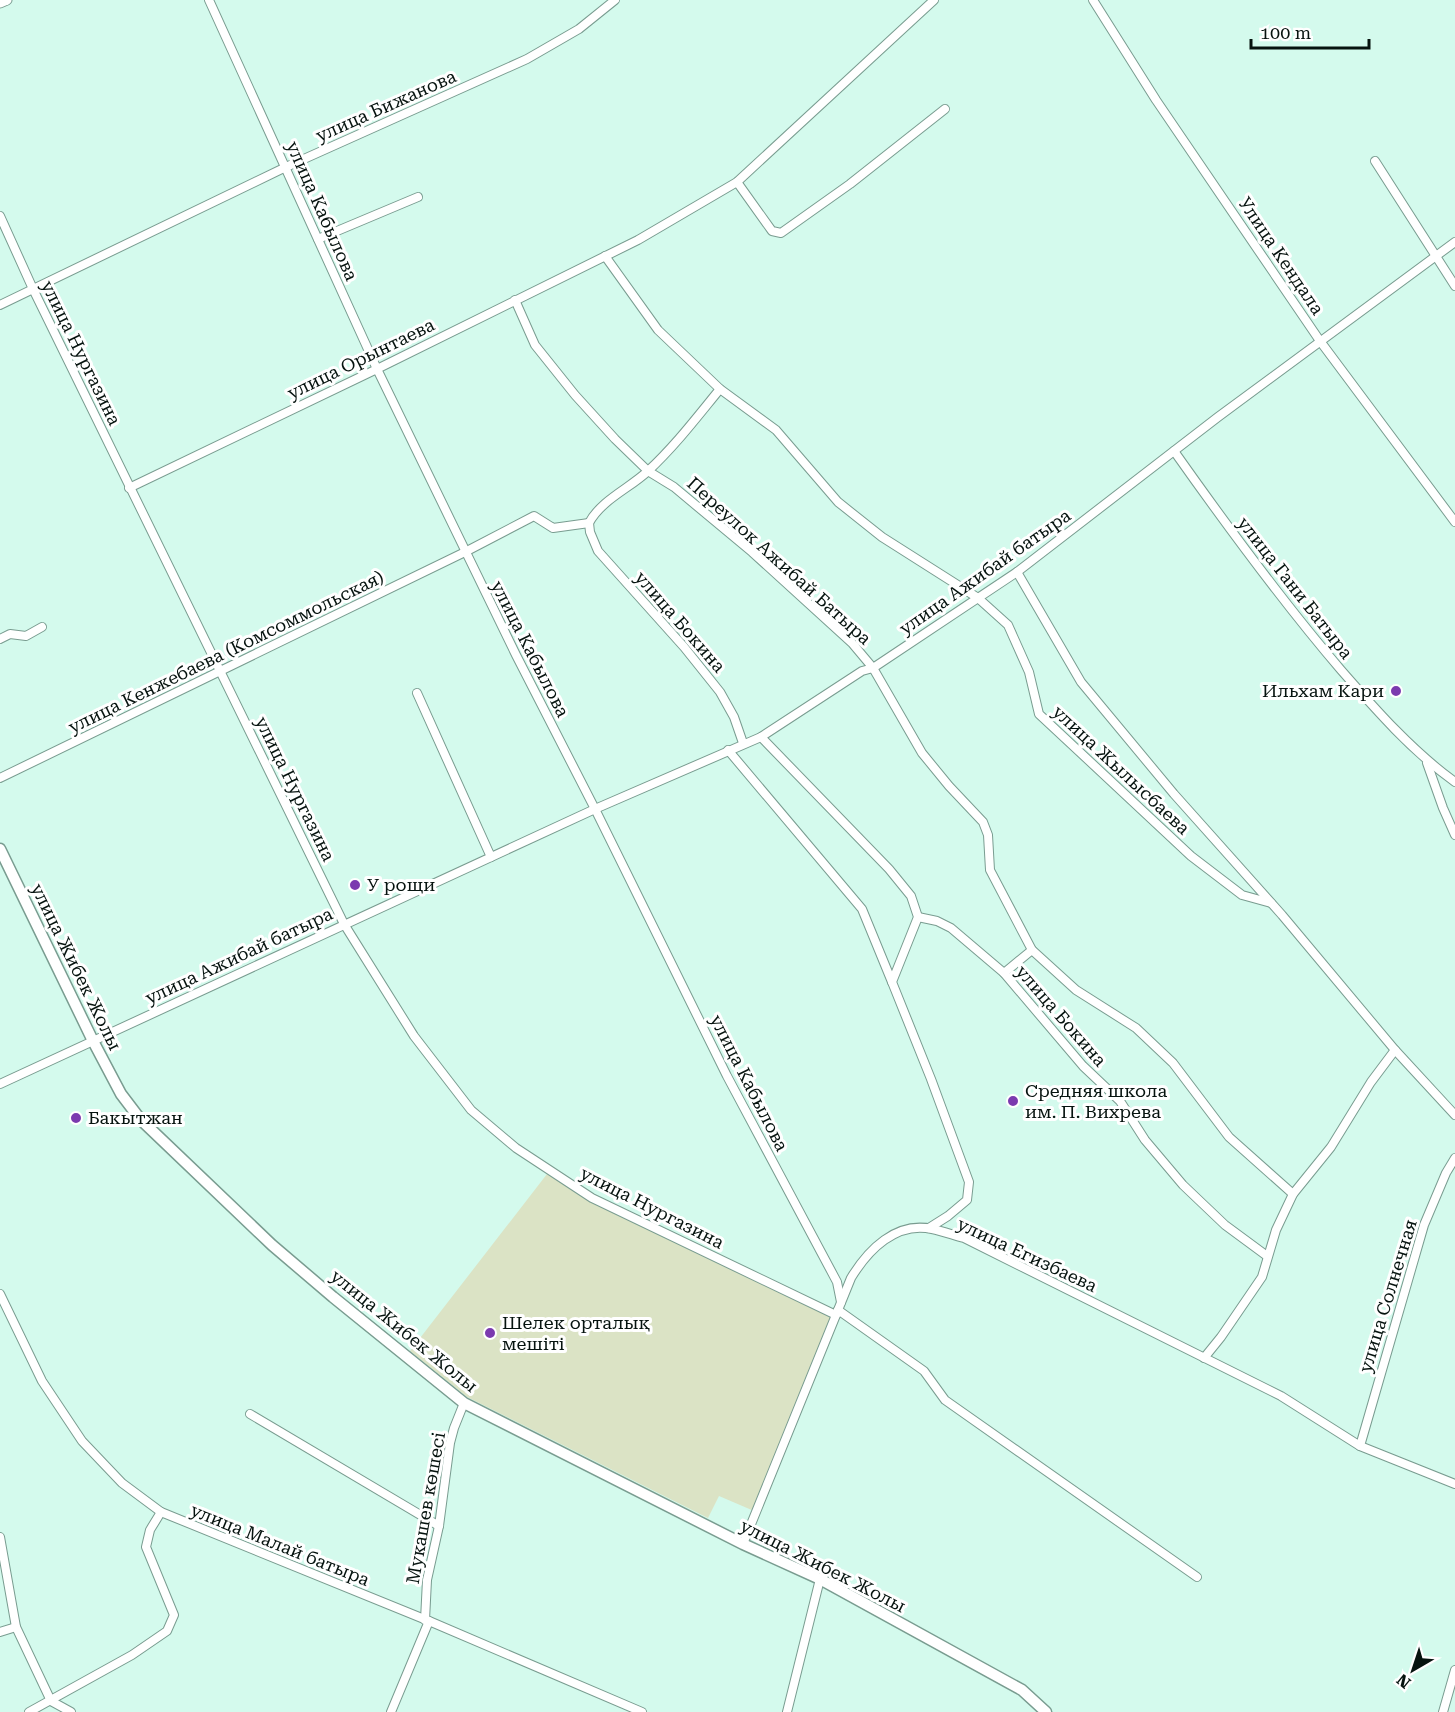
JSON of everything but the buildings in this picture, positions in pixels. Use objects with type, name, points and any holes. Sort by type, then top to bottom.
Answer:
[{"type":"main road","name":"улица Жибек Жолы","points":[[0,849],[121,1094],[140,1119],[272,1245],[333,1298],[464,1403],[743,1544],[820,1579],[1022,1690],[1046,1712]]},
{"type":"street","points":[[0,3],[7,0]]},
{"type":"street","name":"улица Кабылова","points":[[209,0],[377,369],[465,552],[727,1076],[837,1282],[838,1309]]},
{"type":"street","name":"улица Бижанова","points":[[0,305],[286,167],[527,59],[579,29],[615,0]]},
{"type":"street","name":"улица Орынтаева","points":[[129,488],[638,240],[737,182],[934,0]]},
{"type":"street","name":"Улица Кендала","points":[[1093,0],[1156,100],[1320,341],[1455,522]]},
{"type":"street","points":[[737,182],[772,231],[781,232],[850,184],[945,109]]},
{"type":"street","points":[[1376,160],[1455,286]]},
{"type":"street","points":[[318,239],[418,197]]},
{"type":"street","name":"улица Нургазина","points":[[0,216],[129,488],[344,924],[414,1036],[471,1110],[516,1148],[592,1198],[838,1309],[924,1371],[945,1400],[1197,1577]]},
{"type":"street","name":"улица Ажибай батыра","points":[[0,1084],[595,809],[761,737],[861,671],[873,668],[1017,572],[1320,341],[1455,242]]},
{"type":"street","name":"улица Жылысбаева","points":[[605,256],[658,330],[720,390],[776,430],[838,502],[882,537],[978,598],[1008,625],[1029,672],[1039,714],[1191,856],[1242,895],[1271,903]]},
{"type":"street","name":"Переулок Ажибай Батыра","points":[[515,300],[535,345],[575,395],[648,471],[674,487],[752,552],[852,643],[873,668],[922,753],[983,822],[989,841],[989,866],[1032,950]]},
{"type":"street","points":[[589,523],[604,505],[648,471],[720,390]]},
{"type":"street","name":"улица Гани Батыра","points":[[1174,451],[1294,616],[1364,697],[1427,762],[1455,782]]},
{"type":"street","name":"улица Кенжебаева (Комсоммольская)","points":[[0,778],[221,672],[534,516],[553,528],[589,523]]},
{"type":"street","name":"улица Бокина","points":[[589,523],[590,532],[598,551],[684,647],[720,692],[734,717],[743,743]]},
{"type":"street","name":"улица Жылысбаева","points":[[1017,572],[1081,682],[1174,794],[1271,903],[1395,1050],[1455,1115]]},
{"type":"street","points":[[0,639],[10,634],[26,636],[42,627]]},
{"type":"street","points":[[417,693],[491,857]]},
{"type":"street","points":[[761,737],[889,869],[911,896],[918,917],[892,982]]},
{"type":"street","points":[[728,750],[862,909],[931,1079],[969,1182],[967,1200],[929,1228]]},
{"type":"street","name":"улица Гани Батыра","points":[[1427,762],[1455,836]]},
{"type":"street","name":"улица Бокина","points":[[918,917],[937,921],[951,928],[1004,973],[1083,1066],[1120,1101],[1145,1140],[1183,1185],[1225,1225],[1267,1256]]},
{"type":"street","points":[[1004,973],[1032,950],[1076,990],[1136,1028],[1173,1063],[1229,1137],[1293,1194]]},
{"type":"street","points":[[1204,1358],[1262,1277],[1276,1230],[1293,1194],[1331,1147],[1371,1082],[1395,1050]]},
{"type":"street","name":"улица Солнечная","points":[[1360,1446],[1424,1225],[1438,1190],[1455,1158]]},
{"type":"street","name":"улица Егизбаева","points":[[743,1544],[851,1278],[861,1261],[875,1247],[890,1236],[907,1229],[929,1228],[964,1238],[1281,1396],[1360,1446],[1455,1484]]},
{"type":"street","name":"улица Малай батыра","points":[[0,1293],[42,1381],[82,1441],[122,1483],[161,1512],[642,1712]]},
{"type":"street","name":"Мукашев көшесі","points":[[391,1712],[427,1621],[427,1580],[439,1526],[450,1443],[464,1403]]},
{"type":"street","points":[[250,1414],[439,1526]]},
{"type":"street","points":[[29,1712],[132,1655],[167,1631],[174,1615],[147,1547],[150,1530],[161,1512]]},
{"type":"street","points":[[0,1537],[16,1627],[51,1701],[71,1712]]},
{"type":"street","points":[[787,1712],[820,1579]]},
{"type":"street","points":[[0,1632],[16,1627]]},
{"type":"street","points":[[1443,1712],[1455,1670]]},
{"type":"green space","points":[[547,1174],[590,1201],[834,1317],[754,1511],[719,1496],[708,1518],[467,1397],[410,1351]]},
{"type":"place","name":"Ильхам Кари","points":[[1396,691]]},
{"type":"place","name":"У рощи","points":[[355,885]]},
{"type":"place","name":"Средняя школа им. П. Вихрева","points":[[1013,1101]]},
{"type":"place","name":"Бакытжан","points":[[76,1118]]},
{"type":"place","name":"Шелек орталық мешіті","points":[[490,1333]]}]
